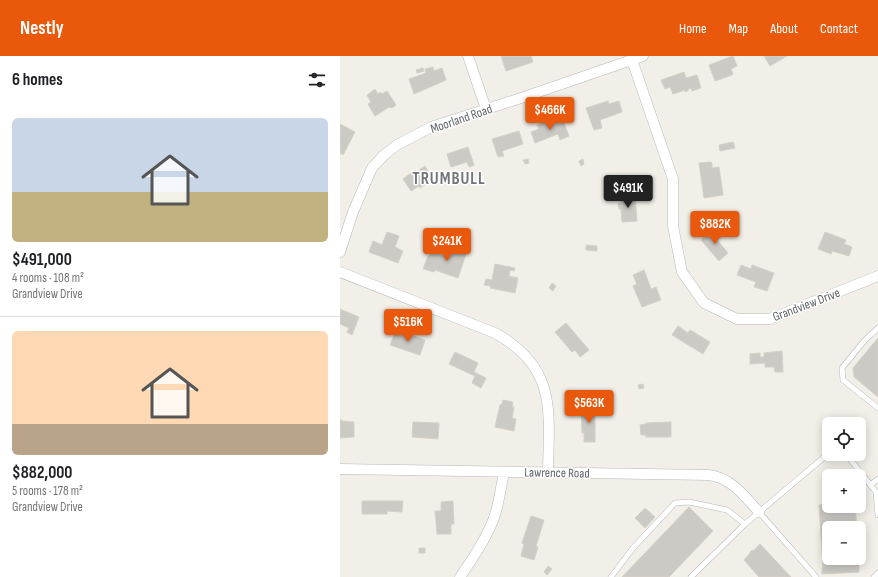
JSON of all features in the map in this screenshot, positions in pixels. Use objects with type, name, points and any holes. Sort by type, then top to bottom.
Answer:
[{"type":"street","points":[[468,56],[486,109]]},
{"type":"street","name":"Moorland Road","points":[[340,252],[372,168],[384,155],[397,145],[431,127],[644,56]]},
{"type":"street","name":"Grandview Drive","points":[[632,60],[673,179],[673,226],[682,272],[704,303],[736,319],[770,319],[878,276]]},
{"type":"street","points":[[340,272],[495,333],[521,351],[539,373],[546,394],[548,423],[548,472]]},
{"type":"street","name":"Lawrence Road","points":[[340,469],[716,476],[729,481],[734,485],[759,512]]},
{"type":"street","points":[[460,577],[482,544],[494,517],[504,472]]},
{"type":"lane","points":[[878,328],[865,340],[842,368],[843,380],[878,408]]},
{"type":"lane","points":[[691,577],[745,524],[822,459]]},
{"type":"lane","points":[[852,461],[876,492],[878,515]]},
{"type":"lane","points":[[870,484],[878,478]]},
{"type":"lane","points":[[611,577],[633,548],[675,503],[689,502],[727,510],[745,524]]},
{"type":"lane","points":[[759,512],[816,577]]},
{"type":"lane","points":[[874,577],[878,573]]},
{"type":"building","points":[[501,56],[531,56],[533,62],[506,71]]},
{"type":"building","points":[[733,56],[737,66],[731,69],[733,74],[715,81],[709,65]]},
{"type":"building","points":[[764,56],[787,56],[770,66]]},
{"type":"building","points":[[433,67],[434,71],[442,68],[446,80],[414,94],[409,79],[426,73],[425,69]]},
{"type":"building","points":[[423,68],[424,71],[417,73],[416,70]]},
{"type":"building","points":[[684,72],[686,78],[697,75],[701,88],[692,91],[691,88],[685,92],[685,90],[673,94],[670,87],[665,89],[661,80]]},
{"type":"building","points":[[375,89],[378,94],[381,92],[382,94],[387,91],[396,105],[392,108],[389,107],[375,116],[368,104],[371,102],[367,95]]},
{"type":"building","points":[[608,101],[609,104],[619,101],[622,112],[600,120],[602,128],[594,130],[586,108]]},
{"type":"building","points":[[562,118],[569,136],[560,140],[558,134],[535,143],[531,132],[539,129],[537,125],[550,120],[551,122]]},
{"type":"building","points":[[340,124],[355,132],[343,155],[340,153]]},
{"type":"building","points":[[519,131],[523,144],[502,151],[504,156],[498,157],[492,139]]},
{"type":"building","points":[[733,142],[735,148],[720,151],[719,145]]},
{"type":"building","points":[[468,147],[474,165],[469,167],[467,162],[451,167],[447,154]]},
{"type":"building","points":[[528,159],[529,163],[525,164],[523,160]]},
{"type":"building","points":[[583,159],[584,164],[581,166],[579,161]]},
{"type":"building","points":[[699,163],[712,163],[712,168],[719,167],[723,195],[704,198]]},
{"type":"building","points":[[425,166],[429,173],[427,174],[430,178],[426,181],[428,183],[411,191],[403,179],[415,170],[416,172]]},
{"type":"building","points":[[635,195],[637,221],[622,222],[621,209],[619,209],[618,203],[621,203],[620,197]]},
{"type":"building","points":[[714,229],[721,237],[717,240],[728,253],[719,261],[701,240]]},
{"type":"building","points":[[387,232],[399,236],[395,247],[403,251],[398,263],[369,252],[373,241],[382,245]]},
{"type":"building","points":[[825,232],[846,240],[844,244],[852,247],[849,256],[832,251],[831,254],[818,249]]},
{"type":"building","points":[[586,245],[597,246],[597,251],[586,250]]},
{"type":"building","points":[[457,247],[467,251],[458,278],[435,270],[434,272],[423,269],[431,252],[444,256],[447,248],[455,251]]},
{"type":"building","points":[[495,264],[515,268],[514,271],[510,270],[509,276],[518,278],[515,293],[490,288],[491,286],[484,285],[486,279],[492,280]]},
{"type":"building","points":[[741,265],[751,269],[752,265],[774,273],[767,291],[754,287],[756,282],[737,275]]},
{"type":"building","points":[[644,270],[651,289],[656,287],[661,300],[642,307],[633,286],[637,284],[633,275]]},
{"type":"building","points":[[552,283],[556,286],[553,291],[549,288]]},
{"type":"building","points":[[340,309],[359,317],[352,335],[347,332],[349,328],[340,324]]},
{"type":"building","points":[[566,323],[589,350],[580,357],[575,350],[572,352],[555,332]]},
{"type":"building","points":[[678,326],[688,333],[690,330],[710,342],[703,354],[672,335]]},
{"type":"building","points":[[396,330],[425,340],[420,355],[390,345]]},
{"type":"building","points":[[878,338],[878,397],[854,377],[853,368]]},
{"type":"building","points":[[782,351],[783,372],[775,372],[774,367],[765,367],[765,363],[750,364],[750,354],[760,353],[760,357],[764,357],[764,353]]},
{"type":"building","points":[[455,352],[478,363],[474,372],[486,378],[481,388],[472,383],[475,376],[449,364]]},
{"type":"building","points":[[643,384],[644,388],[639,389],[638,385]]},
{"type":"building","points":[[503,400],[513,402],[512,407],[514,407],[512,418],[516,419],[514,431],[495,427],[500,405],[502,404]]},
{"type":"building","points":[[581,407],[595,407],[595,442],[584,442],[584,433],[582,433]]},
{"type":"building","points":[[340,420],[354,422],[354,437],[340,438]]},
{"type":"building","points":[[413,422],[439,423],[438,439],[412,437]]},
{"type":"building","points":[[671,422],[671,437],[646,437],[646,435],[641,435],[640,425],[646,423]]},
{"type":"building","points":[[362,501],[403,501],[402,512],[387,511],[387,514],[362,514]]},
{"type":"building","points":[[453,501],[454,524],[451,524],[451,534],[437,534],[435,511],[441,511],[441,502]]},
{"type":"building","points":[[819,505],[822,505],[822,513],[856,513],[856,521],[822,521],[822,552]]},
{"type":"building","points":[[689,507],[713,531],[669,577],[622,577]]},
{"type":"building","points":[[645,508],[655,517],[645,528],[635,518]]},
{"type":"building","points":[[531,516],[544,520],[536,546],[538,547],[534,560],[521,556],[524,544],[522,543]]},
{"type":"building","points":[[760,544],[791,577],[759,577],[744,560],[752,550],[753,551]]},
{"type":"building","points":[[419,548],[425,548],[425,553],[419,553]]},
{"type":"building","points":[[823,565],[859,565],[859,572],[822,574]]},
{"type":"building","points":[[548,566],[552,569],[547,575],[544,572]]},
{"type":"district","name":"TRUMBULL","points":[[449,178]]}]
